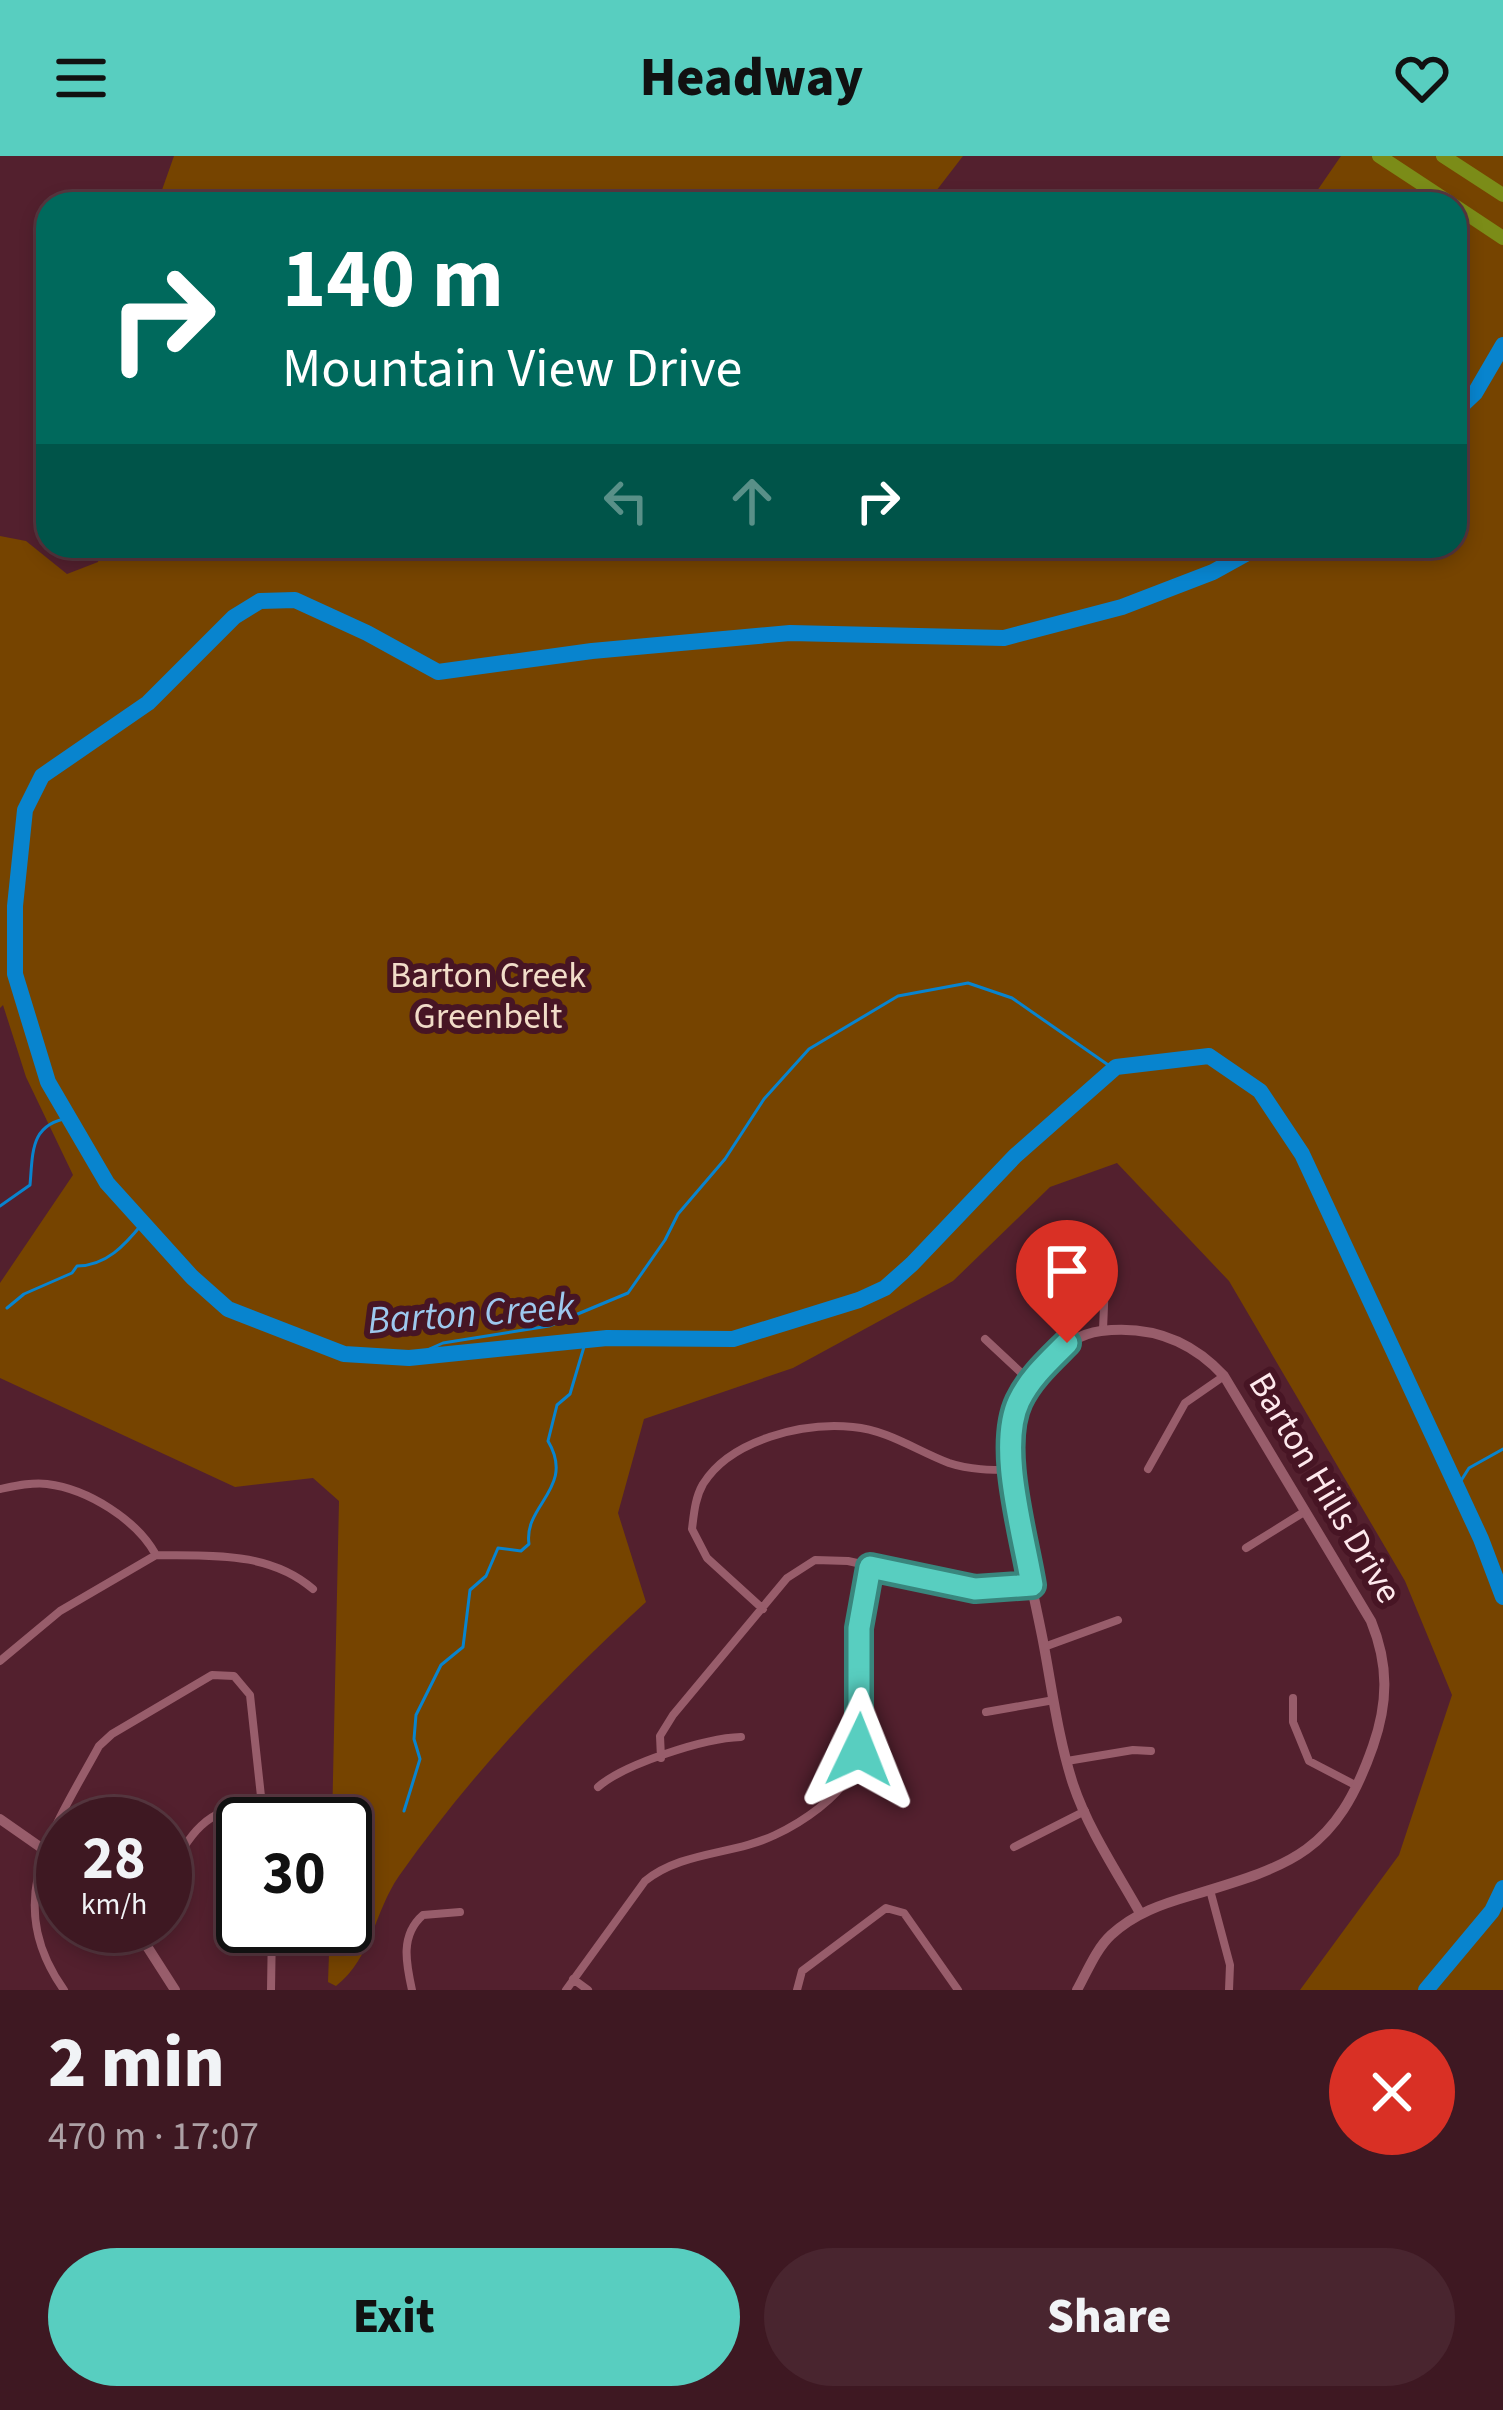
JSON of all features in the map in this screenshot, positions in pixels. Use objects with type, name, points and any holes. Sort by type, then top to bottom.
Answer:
[{"type":"highway","points":[[1379,156],[1433,192]]},
{"type":"highway","points":[[1443,156],[1503,196]]},
{"type":"highway","points":[[1467,214],[1503,238]]},
{"type":"street","points":[[1106,1256],[1103,1330],[1067,1343],[1030,1381],[1012,1425],[1013,1469],[1067,1761],[1085,1811],[1140,1913]]},
{"type":"street","name":"Barton Hills Drive","points":[[1077,1990],[1107,1939],[1140,1913],[1283,1865],[1316,1845],[1358,1787],[1383,1714],[1387,1680],[1371,1622],[1224,1376],[1192,1346],[1149,1333],[1103,1330]]},
{"type":"street","points":[[985,1339],[1030,1381]]},
{"type":"street","points":[[1148,1469],[1185,1403],[1224,1376]]},
{"type":"street","points":[[763,1609],[707,1558],[692,1529],[701,1487],[730,1456],[812,1428],[855,1427],[969,1468],[1013,1469]]},
{"type":"street","points":[[0,1489],[46,1484],[92,1498],[139,1532],[156,1556]]},
{"type":"street","points":[[1246,1548],[1304,1512]]},
{"type":"street","points":[[0,1661],[60,1611],[156,1556],[255,1559],[314,1589]]},
{"type":"street","points":[[661,1758],[660,1736],[673,1715],[787,1578],[815,1560],[975,1589],[1032,1585]]},
{"type":"street","points":[[566,1990],[645,1881],[659,1869],[740,1848],[788,1828],[819,1807],[852,1771],[862,1730],[859,1628],[870,1567]]},
{"type":"street","points":[[1044,1647],[1118,1620]]},
{"type":"street","points":[[71,1797],[99,1747],[112,1734],[212,1675],[234,1676],[250,1695],[261,1797]]},
{"type":"street","points":[[1293,1698],[1293,1722],[1309,1761],[1358,1787]]},
{"type":"street","points":[[986,1712],[1054,1700]]},
{"type":"street","points":[[598,1787],[609,1777],[661,1758],[723,1738],[741,1737]]},
{"type":"street","points":[[1067,1761],[1151,1751]]},
{"type":"street","points":[[1014,1847],[1085,1811]]},
{"type":"street","points":[[192,1834],[216,1813]]},
{"type":"street","points":[[0,1819],[36,1843]]},
{"type":"street","points":[[36,1874],[36,1931]]},
{"type":"street","points":[[1210,1890],[1230,1965],[1229,1990]]},
{"type":"street","points":[[797,1990],[802,1971],[886,1908],[904,1913],[958,1990]]},
{"type":"street","points":[[412,1990],[407,1940],[413,1924],[423,1915],[460,1912]]},
{"type":"street","points":[[42,1953],[64,1990]]},
{"type":"street","points":[[151,1953],[175,1990]]},
{"type":"street","points":[[271,1990],[272,1953]]},
{"type":"street","points":[[573,1979],[588,1990]]},
{"type":"green space","points":[[174,156],[963,156],[935,192],[161,192]]},
{"type":"green space","name":"Barton Creek Greenbelt","points":[[1341,156],[1503,156],[1503,1990],[1300,1990],[1399,1855],[1452,1695],[1405,1581],[1229,1281],[1117,1163],[1050,1187],[953,1281],[793,1368],[644,1419],[618,1513],[646,1602],[484,1767],[399,1876],[372,1932],[372,1797],[333,1797],[339,1501],[313,1478],[235,1487],[0,1378],[0,1283],[73,1175],[26,1077],[3,1005],[0,1008],[0,536],[26,541],[36,549],[36,558],[47,558],[67,574],[99,558],[1467,558],[1467,192],[1316,192]]},
{"type":"green space","name":"Barton Creek Greenbelt","points":[[329,1953],[362,1953],[336,1986],[328,1982]]},
{"type":"waterway","name":"Barton Creek","points":[[1467,401],[1503,345]]},
{"type":"waterway","name":"Barton Creek","points":[[1238,558],[1122,607],[1004,638],[790,633],[592,651],[438,672],[295,600],[260,601],[234,617],[148,703],[42,776],[25,810],[15,906],[15,974],[48,1082],[107,1183],[192,1277],[228,1309],[344,1354],[409,1358],[607,1338],[733,1339],[859,1300],[885,1288],[912,1264],[1015,1156],[1116,1067],[1209,1056],[1260,1091],[1302,1154],[1481,1539],[1503,1597]]},
{"type":"waterway","points":[[409,1358],[443,1343],[549,1326],[628,1293],[678,1214],[725,1159],[764,1099],[809,1049],[898,996],[968,983],[1012,998],[1114,1069]]},
{"type":"waterway","points":[[0,1206],[30,1185],[40,1133],[69,1118]]},
{"type":"waterway","points":[[7,1308],[77,1266],[106,1258],[142,1224]]},
{"type":"waterway","points":[[404,1811],[420,1759],[414,1739],[416,1715],[441,1665],[463,1647],[470,1590],[486,1576],[498,1548],[521,1551],[529,1544],[533,1518],[556,1471],[548,1441],[557,1405],[570,1394],[586,1340]]},
{"type":"waterway","points":[[1457,1487],[1469,1468],[1503,1449]]},
{"type":"waterway","name":"Barton Creek","points":[[1426,1990],[1492,1911],[1503,1888]]},
{"type":"route","points":[[859,1750],[859,1628],[870,1567],[975,1589],[1032,1585],[1013,1469],[1012,1425],[1030,1381],[1067,1343]]}]
